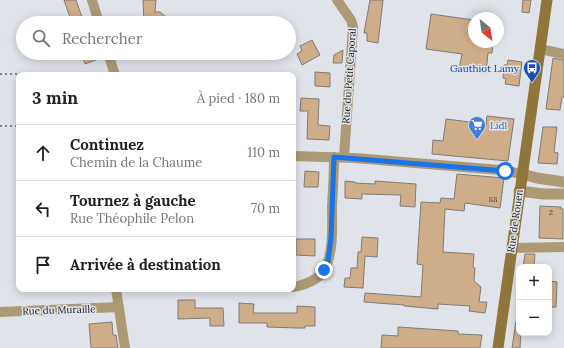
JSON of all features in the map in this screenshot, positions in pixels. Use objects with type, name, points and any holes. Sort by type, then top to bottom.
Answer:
[{"type":"main road","name":"Rue de Rouen","points":[[498,348],[547,0]]},
{"type":"street","points":[[92,0],[97,16]]},
{"type":"street","name":"Rue du Petit Caporal","points":[[296,287],[304,286],[317,279],[324,270],[328,261],[353,27],[351,20],[337,0]]},
{"type":"street","points":[[540,49],[564,54]]},
{"type":"street","points":[[110,60],[114,72]]},
{"type":"street","points":[[296,156],[339,157],[492,170],[564,182]]},
{"type":"street","points":[[519,191],[543,194],[564,194]]},
{"type":"street","points":[[511,248],[564,247]]},
{"type":"street","points":[[116,292],[125,348]]},
{"type":"street","name":"Rue du Muraille","points":[[0,312],[119,307]]},
{"type":"path","points":[[0,74],[16,74]]},
{"type":"path","points":[[0,126],[16,126]]},
{"type":"building","points":[[64,0],[76,0],[82,16],[70,16]]},
{"type":"building","points":[[143,0],[156,0],[155,12],[160,12],[165,16],[144,16]]},
{"type":"building","points":[[370,0],[383,0],[378,43],[367,41],[367,33],[364,33]]},
{"type":"building","points":[[523,0],[531,0],[529,13],[522,12]]},
{"type":"building","points":[[431,14],[468,19],[468,48],[492,48],[492,53],[488,53],[486,73],[459,69],[462,54],[426,49]]},
{"type":"building","points":[[312,40],[320,55],[302,65],[297,54],[302,51],[300,46]]},
{"type":"building","points":[[343,50],[342,63],[333,63],[334,55]]},
{"type":"building","points":[[553,58],[564,60],[564,97],[562,97],[560,110],[546,109]]},
{"type":"building","points":[[84,60],[96,60],[85,64]]},
{"type":"building","points":[[508,60],[522,62],[519,86],[505,84],[506,79],[503,78],[504,65],[507,65]]},
{"type":"building","points":[[315,72],[330,73],[330,87],[315,86]]},
{"type":"building","points":[[301,98],[319,99],[318,125],[330,126],[329,140],[307,139],[308,111],[300,111]]},
{"type":"building","points":[[487,116],[514,119],[508,161],[432,154],[433,140],[443,141],[446,119],[486,124]]},
{"type":"building","points":[[543,127],[557,127],[554,152],[558,153],[557,164],[538,163]]},
{"type":"building","points":[[305,171],[319,172],[318,187],[304,187]]},
{"type":"building","points":[[457,174],[504,178],[500,208],[465,203],[464,211],[445,209],[443,252],[474,254],[474,281],[481,287],[479,302],[487,302],[485,313],[469,311],[470,306],[438,304],[438,309],[364,302],[365,293],[421,297],[423,265],[417,264],[421,202],[440,203],[441,198],[454,199]]},
{"type":"building","points":[[345,181],[375,184],[375,181],[416,184],[415,207],[400,206],[401,195],[362,194],[362,199],[345,198]]},
{"type":"building","points":[[540,206],[561,207],[561,209],[563,209],[563,239],[539,238]]},
{"type":"building","points":[[362,237],[378,238],[377,257],[365,256],[363,288],[344,287],[345,278],[350,278],[351,268],[357,268],[358,252],[361,252]]},
{"type":"building","points":[[296,239],[315,239],[315,256],[296,255]]},
{"type":"building","points":[[525,254],[535,254],[534,264],[523,264]]},
{"type":"building","points":[[552,281],[557,282],[556,307],[552,307]]},
{"type":"building","points":[[178,300],[195,300],[195,308],[223,308],[224,326],[210,326],[210,318],[178,319]]},
{"type":"building","points":[[239,303],[254,304],[253,313],[297,313],[297,306],[315,307],[315,326],[305,326],[305,328],[267,327],[267,323],[239,323]]},
{"type":"building","points":[[516,321],[516,336],[521,336],[520,348],[512,348]]},
{"type":"building","points":[[112,322],[113,335],[116,335],[118,348],[91,348],[89,324]]},
{"type":"building","points":[[398,327],[458,331],[458,334],[482,335],[480,348],[381,348],[382,335],[398,336]]},
{"type":"place","name":"Gauthiot Lamy","points":[[532,83]]},
{"type":"place","name":"Lidl","points":[[477,140]]},
{"type":"route","points":[[324,270],[328,261],[331,238],[334,157],[505,171]]}]
